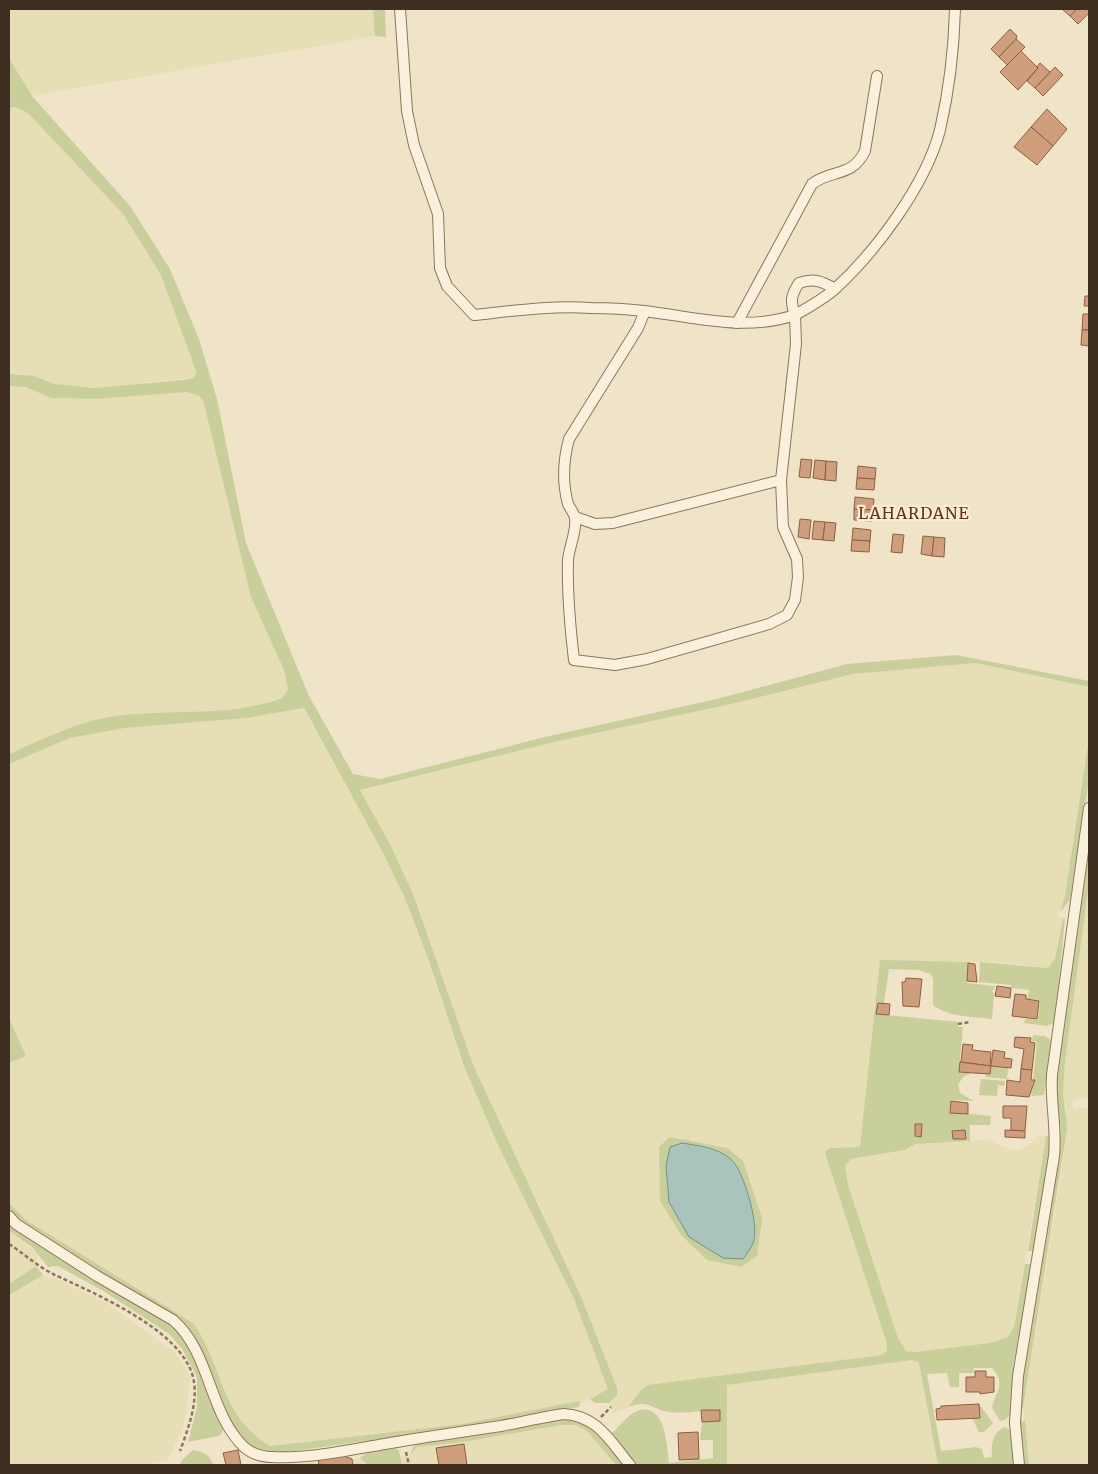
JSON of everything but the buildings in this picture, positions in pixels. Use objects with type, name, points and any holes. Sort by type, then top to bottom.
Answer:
[{"type":"street","points":[[400,9],[408,118],[414,145],[435,200],[438,214],[438,258],[447,286],[474,315],[588,307],[644,311],[712,322],[737,323],[774,322],[794,315],[835,289],[858,266],[903,208],[924,172],[940,130],[950,70],[955,9]]},
{"type":"street","points":[[737,323],[812,184],[819,178],[847,170],[861,159],[877,76]]},
{"type":"street","points":[[644,311],[625,350],[569,439],[563,470],[569,506],[575,517],[568,557],[567,597],[574,660],[615,665],[647,659],[769,624],[787,615],[796,600],[798,577],[796,559],[783,528],[781,480],[796,344],[794,315],[791,305],[792,294],[799,283],[811,279],[824,282],[835,289]]},
{"type":"street","points":[[575,517],[595,524],[613,523],[781,480]]},
{"type":"street","points":[[1019,1465],[1015,1423],[1018,1376],[1054,1156],[1056,1129],[1050,1091],[1089,808]]},
{"type":"street","points":[[9,1216],[16,1224],[64,1256],[172,1320],[185,1331],[194,1346],[233,1434],[244,1446],[256,1454],[273,1458],[354,1449],[564,1414],[582,1416],[590,1420],[605,1434],[630,1465]]},
{"type":"path","points":[[958,1024],[970,1022]]},
{"type":"path","points":[[9,1244],[53,1274],[111,1300],[177,1349],[189,1366],[194,1390],[193,1408],[180,1451]]},
{"type":"shaded area","points":[[9,9],[373,9],[375,36],[32,96],[9,58]]},
{"type":"shaded area","points":[[14,107],[28,113],[123,214],[161,275],[196,371],[194,378],[94,388],[54,384],[34,376],[9,374],[9,108]]},
{"type":"shaded area","points":[[9,386],[26,387],[52,398],[98,399],[186,392],[199,396],[203,400],[251,597],[284,670],[288,690],[282,698],[248,707],[65,729],[9,754]]},
{"type":"shaded area","points":[[976,663],[1089,687],[1089,739],[1083,789],[1065,896],[1057,916],[1063,918],[1055,959],[1048,968],[997,962],[880,961],[860,1147],[829,1148],[825,1153],[887,1344],[887,1351],[882,1355],[647,1385],[628,1407],[613,1414],[609,1403],[613,1401],[545,1216],[506,1141],[474,1067],[413,894],[390,844],[360,790],[554,742],[731,704],[853,674]]},
{"type":"shaded area","points":[[303,708],[383,853],[404,896],[428,958],[465,1070],[498,1145],[574,1299],[609,1390],[580,1404],[579,1401],[462,1424],[270,1446],[257,1439],[242,1425],[226,1396],[193,1323],[26,1220],[9,1203],[9,1063],[26,1056],[9,1018],[9,764],[70,738],[125,728],[247,718]]},
{"type":"shaded area","points":[[1089,884],[1089,1098],[1073,1100],[1073,1109],[1089,1108],[1089,1465],[1029,1465],[1023,1408],[1061,1175],[1066,1108],[1063,1093],[1065,1062]]},
{"type":"shaded area","points":[[1039,1136],[1046,1136],[1014,1327],[1008,1337],[990,1343],[915,1352],[906,1351],[898,1338],[848,1185],[845,1165],[851,1159],[905,1150],[915,1144],[988,1140],[1006,1148],[1017,1150],[1028,1146]]},
{"type":"shaded area","points":[[9,1231],[38,1254],[36,1266],[9,1284]]},
{"type":"shaded area","points":[[43,1275],[55,1278],[107,1303],[173,1351],[186,1368],[190,1377],[187,1410],[183,1428],[168,1460],[149,1465],[9,1465],[9,1295]]},
{"type":"shaded area","points":[[912,1360],[919,1363],[938,1465],[727,1465],[727,1385]]},
{"type":"shaded area","points":[[561,1425],[576,1425],[587,1431],[616,1465],[304,1465],[313,1460],[344,1456],[350,1459],[360,1458],[367,1453],[396,1448],[401,1457],[412,1456],[417,1447],[463,1442]]},
{"type":"green space","points":[[373,9],[385,9],[386,37],[375,36]]},
{"type":"green space","points":[[9,58],[32,96],[130,206],[170,269],[199,339],[217,399],[246,543],[309,696],[353,774],[380,779],[549,736],[717,699],[847,664],[956,655],[1089,681],[1089,687],[976,663],[853,674],[731,704],[554,742],[360,790],[390,844],[413,894],[474,1067],[582,1299],[617,1388],[617,1395],[609,1403],[595,1403],[590,1399],[608,1389],[574,1299],[498,1145],[465,1069],[428,958],[404,896],[383,853],[304,708],[247,718],[125,728],[70,738],[9,764],[9,754],[61,731],[102,718],[136,714],[200,712],[242,708],[282,698],[288,690],[284,670],[251,597],[203,400],[199,396],[186,392],[98,399],[51,398],[26,387],[9,386],[9,374],[34,376],[54,384],[94,388],[183,380],[194,378],[196,371],[161,275],[123,214],[28,113],[14,107],[9,108]]},
{"type":"green space","points":[[1089,739],[1089,780],[1070,900],[1060,912],[1065,896]]},
{"type":"green space","points":[[1089,841],[1089,884],[1065,1062],[1063,1093],[1067,1128],[1023,1408],[1019,1407],[1021,1391],[1056,1174],[1061,1128],[1055,1089]]},
{"type":"green space","points":[[1063,918],[1065,918],[1055,1022],[1047,1026],[1024,1023],[1025,1019],[1038,1020],[1040,1001],[1027,1000],[1029,990],[1011,988],[1011,985],[979,982],[980,962],[1048,968],[1055,959]]},
{"type":"green space","points":[[880,960],[968,962],[967,983],[995,986],[992,992],[994,993],[992,1019],[961,1016],[946,1012],[933,1005],[933,979],[931,974],[918,970],[889,969],[884,1003],[878,1003],[876,1014],[958,1022],[958,1027],[963,1027],[959,1071],[972,1073],[963,1077],[958,1085],[960,1093],[974,1101],[951,1100],[950,1112],[991,1116],[990,1125],[970,1125],[970,1141],[915,1144],[905,1150],[851,1159],[845,1165],[848,1185],[898,1338],[906,1351],[915,1352],[990,1343],[1008,1337],[1014,1327],[1025,1264],[1032,1264],[1013,1367],[1011,1414],[1005,1420],[1000,1421],[992,1408],[999,1388],[999,1379],[992,1368],[974,1368],[973,1373],[959,1373],[959,1387],[950,1387],[947,1373],[927,1374],[941,1451],[976,1447],[982,1449],[984,1458],[992,1457],[992,1444],[995,1436],[997,1432],[1005,1427],[1011,1431],[1015,1465],[938,1465],[919,1363],[912,1360],[727,1385],[727,1465],[633,1465],[611,1434],[633,1413],[647,1410],[654,1413],[659,1419],[666,1437],[669,1463],[713,1458],[713,1440],[700,1440],[702,1422],[720,1421],[720,1410],[669,1412],[645,1404],[628,1407],[647,1385],[882,1355],[887,1351],[887,1344],[825,1153],[829,1148],[860,1147]]},
{"type":"green space","points":[[9,1018],[26,1056],[9,1063]]},
{"type":"green space","points":[[1033,1035],[1045,1036],[1052,1041],[1044,1095],[1031,1096],[1035,1081],[1033,1080],[1037,1042],[1032,1041]]},
{"type":"green space","points":[[991,1066],[1008,1068],[1007,1079],[985,1077],[986,1073],[990,1073]]},
{"type":"green space","points":[[981,1079],[1005,1081],[1004,1086],[998,1085],[997,1096],[979,1095]]},
{"type":"green space","points":[[1052,1135],[1034,1251],[1028,1251],[1046,1136]]},
{"type":"green space","points":[[670,1137],[727,1148],[743,1161],[762,1218],[757,1256],[741,1267],[707,1260],[681,1235],[660,1201],[659,1147]],"holes":[[[712,1148],[735,1164],[746,1190],[754,1221]]]},
{"type":"green space","points":[[9,1203],[26,1220],[193,1323],[211,1356],[231,1405],[253,1434],[270,1446],[462,1424],[579,1401],[579,1407],[461,1428],[279,1453],[264,1452],[256,1449],[244,1440],[234,1427],[216,1394],[188,1328],[176,1317],[101,1275],[21,1223],[9,1210]]},
{"type":"green space","points":[[9,1222],[171,1323],[192,1349],[222,1423],[223,1431],[219,1436],[188,1442],[197,1407],[197,1377],[182,1349],[169,1334],[105,1292],[58,1266],[48,1267],[32,1247],[9,1231]]},
{"type":"green space","points":[[36,1266],[43,1275],[9,1295],[9,1284]]},
{"type":"green space","points":[[979,1404],[993,1423],[984,1432],[979,1432],[972,1418],[980,1418]]},
{"type":"green space","points":[[559,1418],[582,1421],[598,1434],[623,1465],[616,1465],[587,1431],[576,1425],[561,1425],[463,1442],[417,1447],[410,1456],[413,1447],[419,1442]]},
{"type":"green space","points":[[1025,1421],[1029,1465],[1023,1465],[1020,1422]]},
{"type":"green space","points":[[396,1448],[399,1451],[402,1465],[368,1465],[360,1458],[367,1453]]},
{"type":"green space","points":[[193,1450],[206,1454],[213,1465],[180,1465],[182,1460]]},
{"type":"water","points":[[682,1143],[718,1151],[730,1159],[739,1171],[747,1191],[755,1226],[753,1243],[743,1259],[723,1258],[689,1237],[669,1202],[666,1166],[670,1147]]},
{"type":"district","name":"LAHARDANE","points":[[914,513]]}]
